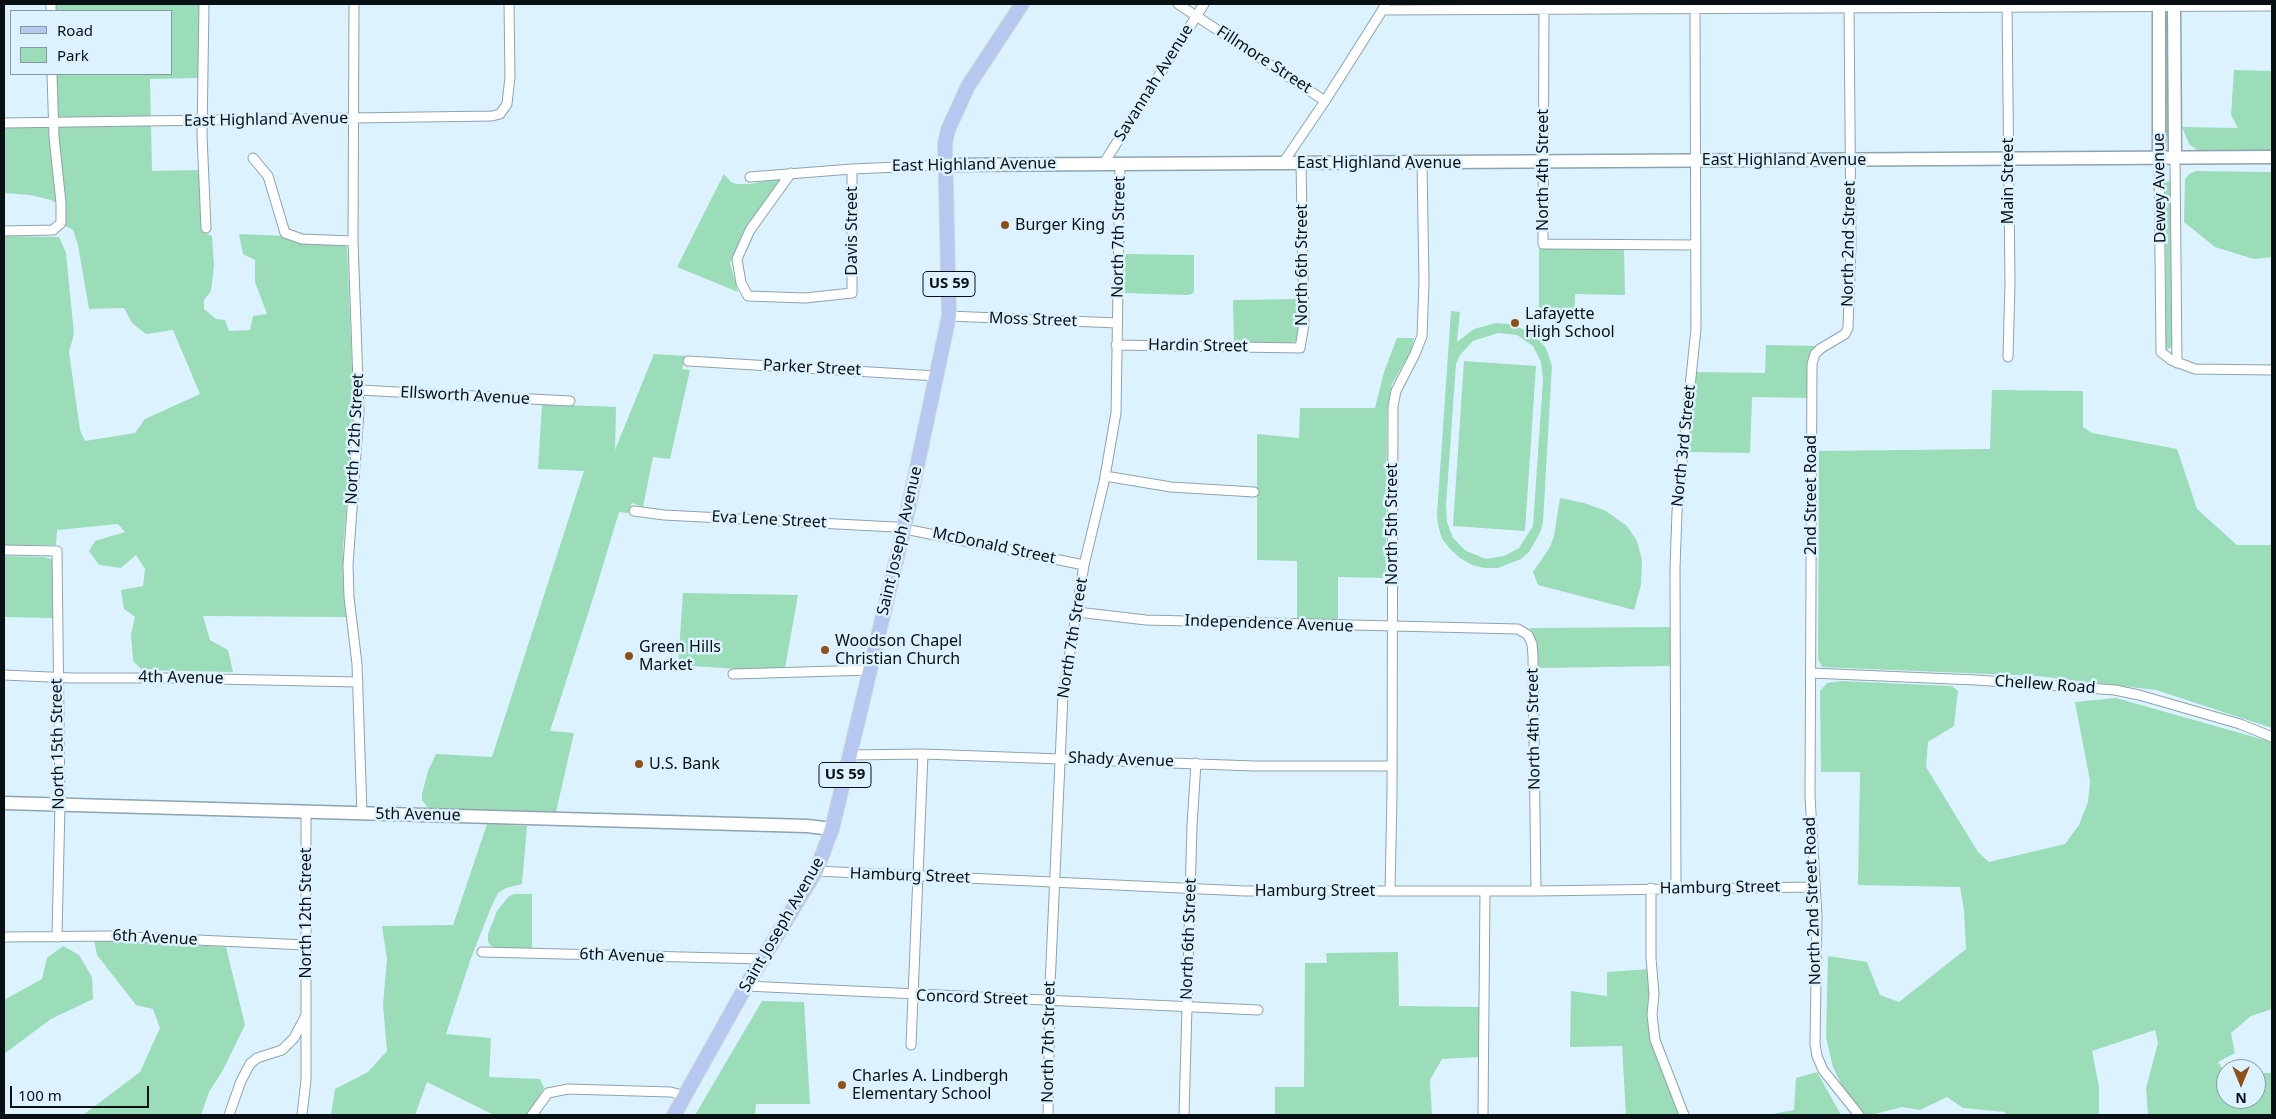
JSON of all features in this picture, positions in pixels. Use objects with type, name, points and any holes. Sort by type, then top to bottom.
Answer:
[{"type":"main road","name":"Saint Joseph Avenue","points":[[674,1115],[746,986],[816,871],[832,829],[904,528],[949,316],[945,143],[953,115],[968,86],[1022,4]]},
{"type":"street","points":[[204,4],[202,120],[206,228]]},
{"type":"street","name":"North 12th Street","points":[[354,4],[353,240],[359,390],[348,565],[358,682],[362,814]]},
{"type":"street","name":"East Highland Avenue","points":[[4,122],[492,116],[500,114],[505,109],[509,88],[509,4]]},
{"type":"street","name":"Fillmore Street","points":[[1178,4],[1325,101]]},
{"type":"street","name":"Savannah Avenue","points":[[1104,163],[1204,4]]},
{"type":"street","name":"Main Street","points":[[2007,5],[2008,357]]},
{"type":"street","name":"Dewey Avenue","points":[[2159,5],[2161,352],[2177,363]]},
{"type":"street","name":"Dewey Avenue","points":[[2174,5],[2177,363]]},
{"type":"street","name":"North 4th Street","points":[[1544,6],[1543,244],[1696,245]]},
{"type":"street","name":"North 3rd Street","points":[[1676,888],[1675,568],[1678,512],[1696,329],[1696,6]]},
{"type":"street","name":"North 2nd Street","points":[[1845,334],[1848,328],[1850,263],[1849,6]]},
{"type":"street","points":[[1283,163],[1325,101],[1384,7],[2272,6]]},
{"type":"street","points":[[4,231],[37,232],[53,230],[59,226],[61,203],[53,122],[52,75]]},
{"type":"street","name":"East Highland Avenue","points":[[750,177],[946,164],[2008,160],[2272,157]]},
{"type":"street","points":[[253,158],[268,176],[286,233],[302,239],[353,240]]},
{"type":"street","name":"North 5th Street","points":[[1390,891],[1393,406],[1396,390],[1415,354],[1422,336],[1424,282],[1422,162]]},
{"type":"street","name":"North 6th Street","points":[[1280,347],[1300,348],[1304,324],[1301,163]]},
{"type":"street","name":"North 7th Street","points":[[1048,1115],[1049,1001],[1063,696],[1084,565],[1105,476],[1116,413],[1120,164]]},
{"type":"street","name":"Davis Street","points":[[791,173],[750,230],[737,259],[741,283],[748,296],[805,298],[852,293],[852,169]]},
{"type":"street","name":"Moss Street","points":[[949,316],[1117,323]]},
{"type":"street","name":"2nd Street Road","points":[[1811,673],[1812,364],[1815,354],[1820,349],[1845,334]]},
{"type":"street","name":"Hardin Street","points":[[1116,345],[1280,347]]},
{"type":"street","name":"Parker Street","points":[[688,361],[937,376]]},
{"type":"street","points":[[2177,363],[2204,370],[2272,370]]},
{"type":"street","name":"Ellsworth Avenue","points":[[359,390],[570,401]]},
{"type":"street","points":[[1105,476],[1171,488],[1254,492]]},
{"type":"street","name":"Eva Lene Street","points":[[634,511],[664,515],[904,528]]},
{"type":"street","name":"McDonald Street","points":[[904,528],[1084,565]]},
{"type":"street","name":"North 15th Street","points":[[4,550],[57,550],[60,804],[57,937]]},
{"type":"street","name":"Independence Avenue","points":[[1077,612],[1146,620],[1462,628]]},
{"type":"street","name":"North 4th Street","points":[[1462,628],[1518,629],[1528,635],[1532,644],[1534,656],[1536,891]]},
{"type":"street","points":[[733,674],[870,670]]},
{"type":"street","name":"Chellew Road","points":[[1811,673],[1976,680],[2116,690],[2232,721],[2272,737]]},
{"type":"street","name":"North 2nd Street Road","points":[[1811,673],[1810,796],[1817,916],[1815,1044],[1817,1056],[1823,1070],[1859,1115]]},
{"type":"street","name":"4th Avenue","points":[[4,675],[358,682]]},
{"type":"street","points":[[911,1045],[923,754]]},
{"type":"street","name":"Shady Avenue","points":[[850,755],[923,754],[1254,766],[1392,766]]},
{"type":"street","name":"North 6th Street","points":[[1184,1115],[1192,826],[1196,763]]},
{"type":"street","name":"5th Avenue","points":[[4,802],[807,826],[832,829]]},
{"type":"street","name":"North 12th Street","points":[[302,1115],[306,1080],[306,812]]},
{"type":"street","name":"Hamburg Street","points":[[816,871],[1245,890],[1536,891],[1814,887]]},
{"type":"street","points":[[1651,888],[1651,958],[1654,994],[1652,1015],[1655,1040],[1684,1115]]},
{"type":"street","points":[[1483,1115],[1484,891]]},
{"type":"street","name":"6th Avenue","points":[[4,937],[110,936],[306,944]]},
{"type":"street","name":"6th Avenue","points":[[482,952],[763,960]]},
{"type":"street","name":"Concord Street","points":[[746,986],[1049,1001],[1187,1005],[1258,1010]]},
{"type":"street","points":[[229,1115],[241,1081],[250,1064],[256,1058],[282,1050],[294,1038],[306,1014]]},
{"type":"street","points":[[532,1115],[544,1096],[554,1091],[568,1089],[671,1092],[685,1096]]},
{"type":"green space","points":[[56,4],[201,4],[200,78],[150,79],[152,171],[199,170],[203,232],[212,236],[214,266],[211,291],[204,300],[204,309],[216,319],[225,320],[229,331],[250,330],[253,316],[267,314],[255,282],[255,260],[243,254],[239,234],[285,236],[298,243],[343,245],[347,247],[354,414],[343,548],[346,617],[203,616],[210,640],[228,650],[233,672],[142,670],[133,661],[131,634],[135,617],[124,609],[121,590],[143,586],[145,569],[136,555],[121,568],[99,565],[89,551],[95,541],[125,532],[118,524],[57,530],[56,545],[4,545],[4,236],[59,237],[66,253],[74,334],[69,352],[80,430],[85,441],[135,433],[145,419],[200,394],[173,330],[146,334],[132,323],[124,308],[89,309],[78,245],[73,230],[65,226],[64,207],[51,200],[30,195],[4,193],[4,127],[57,126],[56,75],[172,75],[172,10],[56,10]]},
{"type":"green space","points":[[2169,20],[2170,136],[2167,137],[2164,134],[2165,21]]},
{"type":"green space","points":[[2234,70],[2272,71],[2272,153],[2197,150],[2189,144],[2182,127],[2238,128],[2231,115]]},
{"type":"green space","points":[[2196,171],[2272,172],[2272,257],[2254,259],[2215,247],[2184,222],[2185,179],[2189,174]]},
{"type":"green space","points":[[724,174],[731,182],[737,184],[750,184],[782,178],[743,232],[730,263],[738,292],[677,267]]},
{"type":"green space","points":[[2172,182],[2172,346],[2167,350],[2165,183]]},
{"type":"green space","points":[[1624,247],[1625,295],[1575,294],[1574,321],[1539,318],[1539,248]]},
{"type":"green space","points":[[1125,254],[1194,255],[1194,291],[1192,294],[1187,295],[1125,293]]},
{"type":"green space","points":[[1298,299],[1299,319],[1296,341],[1291,343],[1234,343],[1233,300]]},
{"type":"green space","points":[[1451,311],[1460,312],[1457,342],[1474,329],[1496,323],[1509,324],[1531,332],[1546,348],[1552,366],[1543,522],[1540,533],[1529,552],[1521,559],[1498,568],[1485,568],[1472,565],[1450,549],[1442,539],[1437,514]],"holes":[[[1498,333],[1517,335],[1533,346],[1541,362],[1543,380],[1533,526],[1519,548],[1504,556],[1486,559],[1466,551],[1453,538],[1447,522],[1446,505],[1456,364],[1460,355],[1473,341]]]},
{"type":"green space","points":[[1397,338],[1414,338],[1411,351],[1392,384],[1387,411],[1386,578],[1338,577],[1338,621],[1297,619],[1297,561],[1257,560],[1257,434],[1299,438],[1300,408],[1375,408],[1384,372]]},
{"type":"green space","points":[[1766,345],[1818,346],[1809,398],[1752,397],[1750,453],[1689,452],[1696,372],[1765,373]]},
{"type":"green space","points":[[654,354],[686,356],[682,369],[690,370],[670,459],[653,457],[643,507],[632,503],[628,513],[619,512],[550,731],[574,733],[556,812],[428,808],[422,800],[422,794],[428,771],[436,754],[492,757],[584,471],[538,469],[542,404],[616,407],[615,450]]},
{"type":"green space","points":[[1464,361],[1536,366],[1525,531],[1453,526]]},
{"type":"green space","points":[[1992,390],[2083,391],[2083,427],[2092,433],[2177,449],[2197,509],[2237,545],[2272,545],[2272,728],[2156,690],[2037,676],[1822,667],[1818,659],[1819,451],[1990,449]]},
{"type":"green space","points":[[1560,498],[1584,503],[1606,511],[1627,526],[1637,541],[1642,560],[1641,585],[1634,610],[1538,585],[1533,572],[1550,547],[1554,536]]},
{"type":"green space","points":[[4,556],[44,557],[51,559],[54,563],[53,618],[4,617]]},
{"type":"green space","points":[[683,593],[798,595],[785,668],[737,669],[678,665]]},
{"type":"green space","points":[[1671,627],[1671,666],[1538,668],[1537,644],[1530,628]]},
{"type":"green space","points":[[1841,681],[1952,686],[1958,691],[1954,726],[1928,742],[1926,767],[1978,852],[1989,862],[2065,844],[2079,825],[2088,802],[2090,781],[2075,702],[2116,698],[2272,742],[2272,1009],[2251,1016],[2231,1033],[2235,1053],[2224,1059],[2216,1059],[2216,1109],[2266,1109],[2266,1073],[2272,1073],[2272,1115],[2148,1115],[2146,1088],[2158,1043],[2155,1030],[2092,1051],[2099,1087],[2099,1115],[2006,1115],[2005,1112],[1963,1108],[1947,1097],[1920,1110],[1902,1107],[1871,1115],[1863,1115],[1845,1092],[1833,1067],[1826,1037],[1828,956],[1867,962],[1880,995],[1899,1002],[1966,949],[1964,910],[1960,887],[1858,885],[1860,772],[1821,772],[1820,691],[1827,683]]},
{"type":"green space","points":[[487,824],[527,826],[522,884],[506,888],[498,893],[471,958],[446,1034],[491,1038],[489,1077],[540,1079],[544,1088],[527,1115],[494,1115],[427,1082],[415,1115],[331,1115],[335,1089],[368,1072],[387,1051],[383,1005],[387,959],[382,926],[453,925]]},
{"type":"green space","points":[[532,894],[532,951],[496,949],[488,941],[488,934],[497,911],[509,896]]},
{"type":"green space","points":[[94,940],[226,947],[245,1025],[223,1070],[209,1092],[201,1115],[83,1115],[140,1072],[160,1028],[153,1009],[136,1005],[97,955]]},
{"type":"green space","points":[[63,946],[79,955],[92,977],[93,999],[51,1019],[4,1054],[4,1000],[42,979],[47,958]]},
{"type":"green space","points":[[1398,952],[1399,1006],[1480,1007],[1480,1057],[1442,1059],[1430,1080],[1432,1115],[1275,1115],[1275,1087],[1304,1087],[1305,963],[1327,963],[1326,953]]},
{"type":"green space","points":[[1649,969],[1659,1059],[1679,1115],[1626,1115],[1622,1046],[1570,1047],[1571,991],[1607,996],[1607,972]]},
{"type":"green space","points":[[762,1001],[804,1002],[810,1104],[756,1104],[755,1115],[695,1115]]},
{"type":"green space","points":[[1817,1072],[1841,1115],[1767,1115],[1794,1110],[1796,1078]]},
{"type":"place","name":"Burger King","points":[[1005,225]]},
{"type":"place","name":"Lafayette High School","points":[[1515,323]]},
{"type":"place","name":"Woodson Chapel Christian Church","points":[[825,650]]},
{"type":"place","name":"Green Hills Market","points":[[629,656]]},
{"type":"place","name":"U.S. Bank","points":[[639,764]]},
{"type":"place","name":"Charles A. Lindbergh Elementary School","points":[[842,1085]]}]
